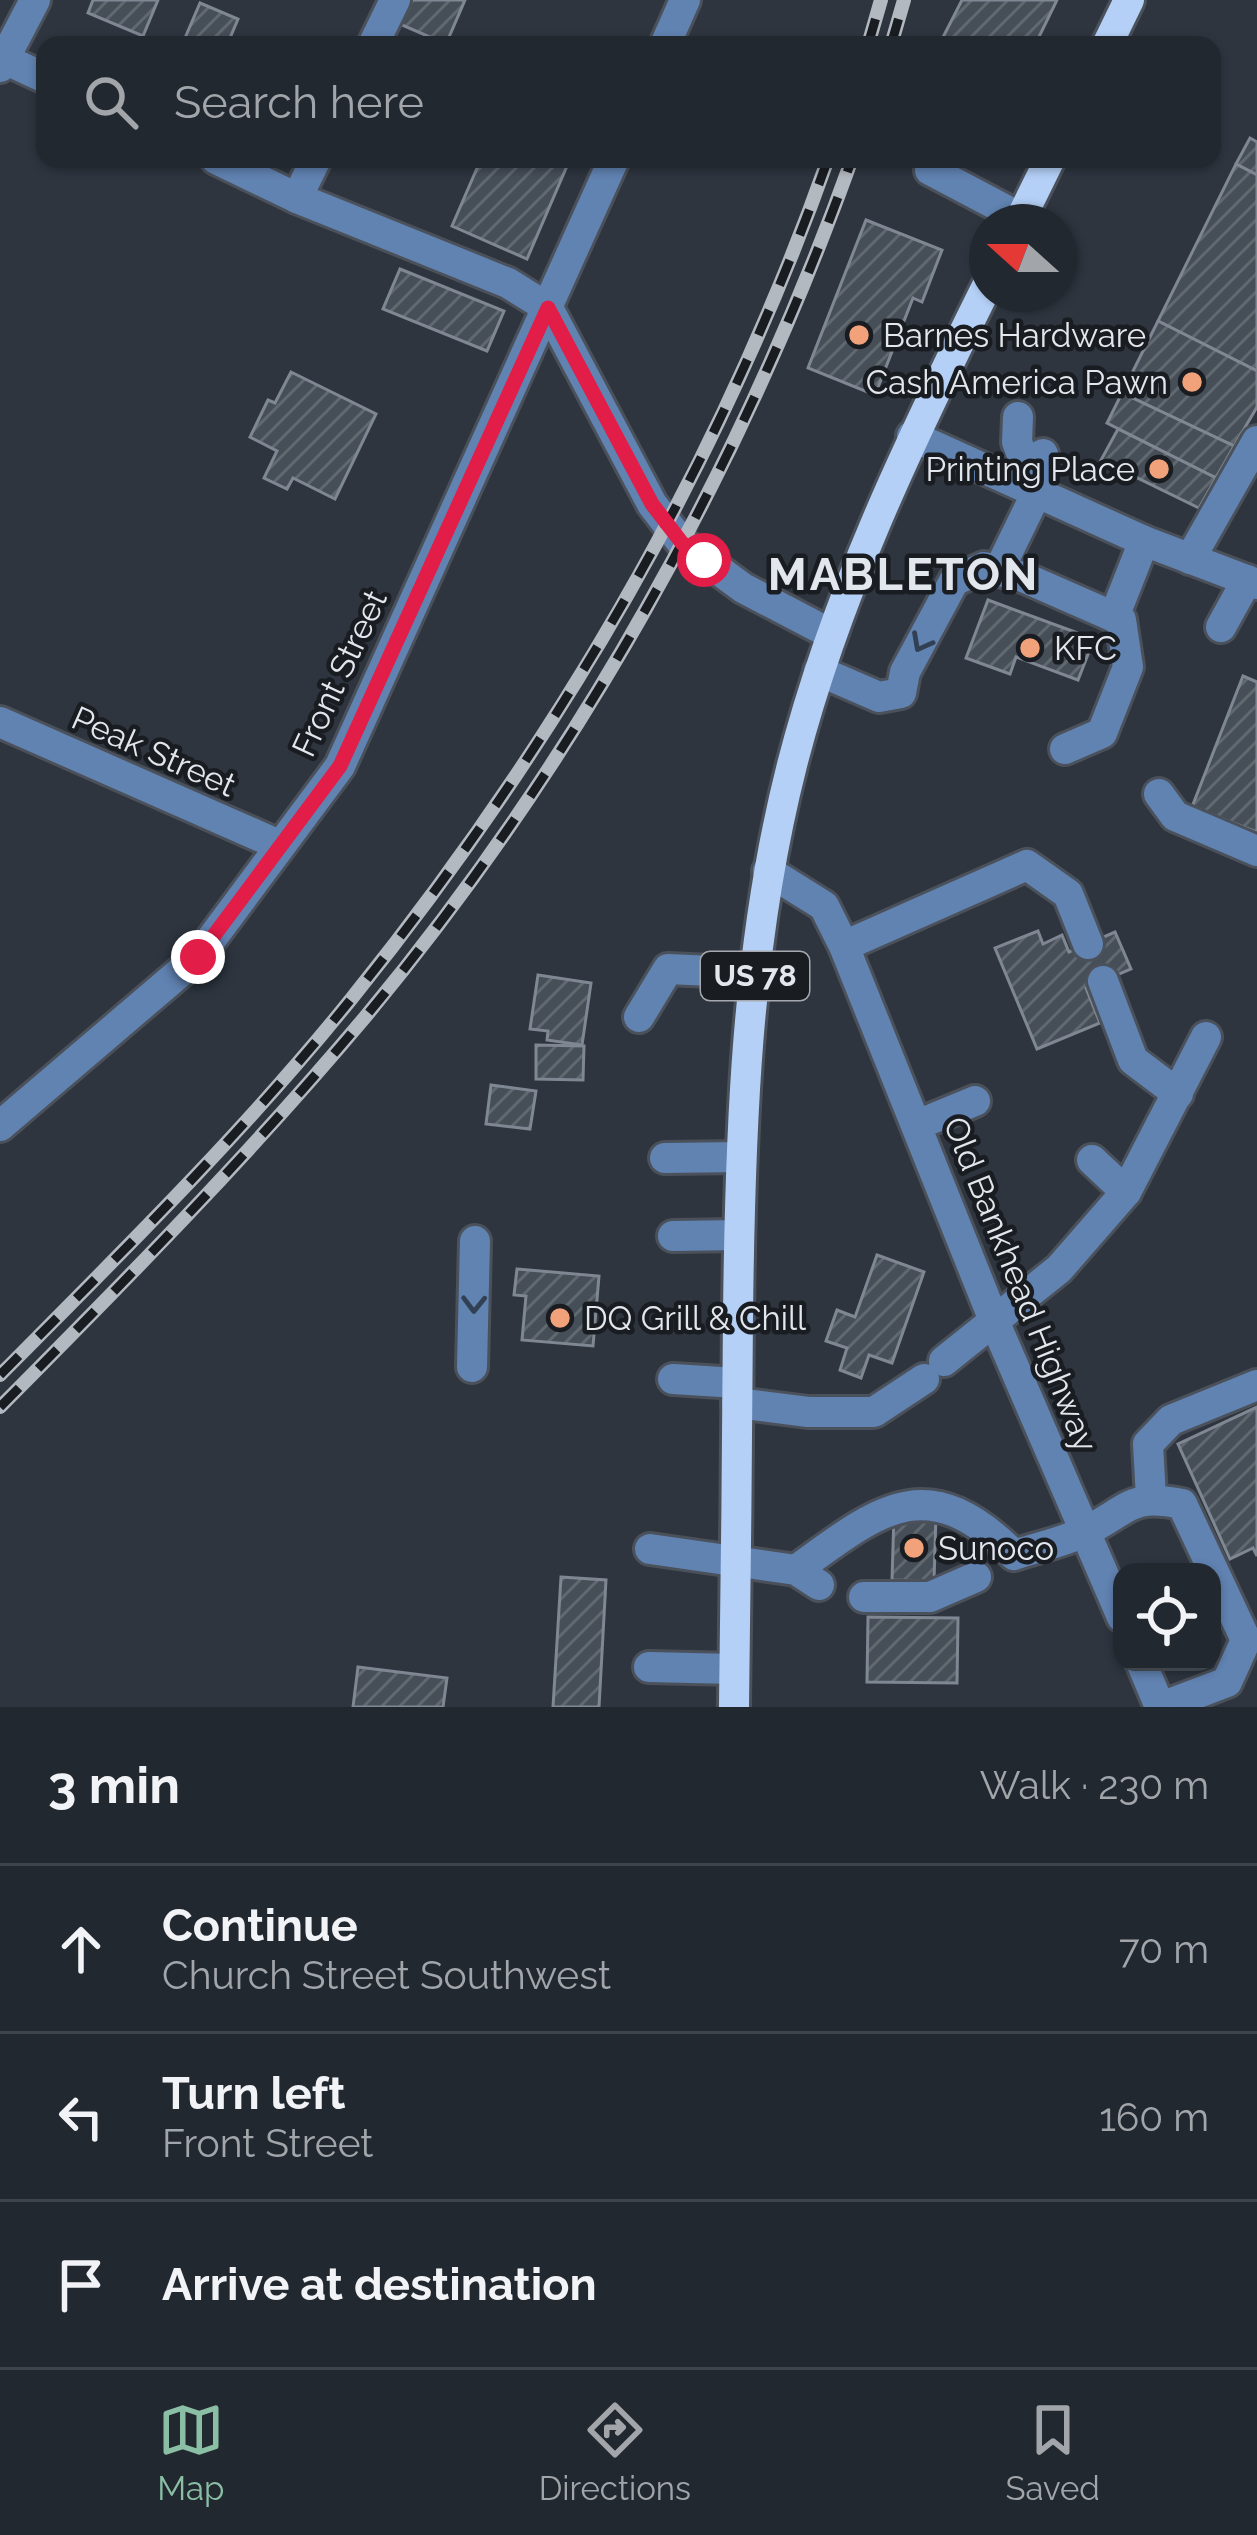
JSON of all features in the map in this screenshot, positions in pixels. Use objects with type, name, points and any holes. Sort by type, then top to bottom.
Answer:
[{"type":"main road","points":[[1111,36],[1129,0]]},
{"type":"main road","points":[[1028,204],[1046,168]]},
{"type":"main road","name":"US 78","points":[[734,1707],[740,1157],[768,871],[791,766],[832,634],[912,436],[974,312]]},
{"type":"street","points":[[35,0],[2,61],[36,74]]},
{"type":"street","points":[[377,36],[395,0]]},
{"type":"street","points":[[669,36],[686,0]]},
{"type":"street","points":[[235,168],[508,283],[548,308],[652,504],[682,543],[743,588],[832,634]]},
{"type":"street","points":[[297,198],[312,168]]},
{"type":"street","name":"Front Street","points":[[0,1126],[198,957],[340,766],[610,168]]},
{"type":"street","points":[[930,170],[991,204]]},
{"type":"street","points":[[1018,417],[1017,442],[1025,463],[1144,541],[1252,582],[1221,627]]},
{"type":"street","points":[[912,436],[1040,472]]},
{"type":"street","points":[[1190,559],[1257,441]]},
{"type":"street","points":[[999,571],[1040,472]]},
{"type":"street","points":[[1114,617],[1144,541]]},
{"type":"street","points":[[819,671],[879,697],[901,694],[905,672],[954,581],[984,567],[1023,577],[1121,620],[1128,667],[1102,733],[1064,749]]},
{"type":"street","name":"Peak Street","points":[[0,722],[279,845]]},
{"type":"street","points":[[1159,794],[1174,816],[1257,851]]},
{"type":"street","points":[[844,946],[1027,865],[1069,894],[1088,944]]},
{"type":"street","name":"Old Bankhead Highway","points":[[768,871],[824,906],[844,946],[995,1323],[1113,1596]]},
{"type":"street","points":[[639,1016],[668,969],[755,973]]},
{"type":"street","points":[[1102,981],[1133,1060],[1178,1094]]},
{"type":"street","points":[[674,1379],[808,1412],[874,1412],[1059,1269],[1126,1192],[1206,1036]]},
{"type":"street","points":[[917,1125],[975,1101]]},
{"type":"street","points":[[665,1159],[740,1157]]},
{"type":"street","points":[[1092,1160],[1126,1192]]},
{"type":"street","points":[[673,1237],[739,1234]]},
{"type":"street","points":[[472,1367],[475,1241]]},
{"type":"street","points":[[1151,1498],[1148,1444],[1171,1420],[1257,1385]]},
{"type":"street","points":[[650,1549],[736,1559],[807,1578],[865,1520],[889,1508],[939,1505],[986,1527],[1014,1555],[1086,1531],[1126,1506],[1151,1498],[1182,1504],[1246,1640],[1227,1682],[1161,1707],[1145,1671]]},
{"type":"street","points":[[864,1597],[930,1597],[976,1577]]},
{"type":"street","points":[[649,1667],[734,1670]]},
{"type":"building","points":[[93,0],[158,0],[143,36],[88,13]]},
{"type":"building","points":[[405,0],[465,0],[449,36],[427,36],[395,22]]},
{"type":"building","points":[[962,0],[1057,0],[1039,36],[944,36]]},
{"type":"building","points":[[200,3],[238,19],[231,36],[186,36]]},
{"type":"building","points":[[1250,138],[1257,142],[1257,175],[1236,164]]},
{"type":"building","points":[[1236,164],[1257,175],[1257,371],[1158,321]]},
{"type":"building","points":[[477,168],[566,168],[527,259],[452,226]]},
{"type":"building","name":"Barnes Hardware","points":[[866,220],[942,250],[922,302],[913,298],[875,395],[808,368]]},
{"type":"building","points":[[400,269],[504,311],[487,351],[383,309]]},
{"type":"building","name":"Cash America Pawn","points":[[1158,321],[1257,371],[1257,407],[1234,446],[1122,393]]},
{"type":"building","points":[[291,372],[376,414],[335,499],[293,478],[287,489],[264,478],[277,451],[250,437],[268,400],[275,403]]},
{"type":"building","points":[[1122,393],[1234,446],[1216,478],[1107,423]]},
{"type":"building","name":"Printing Place","points":[[1118,429],[1216,478],[1199,508],[1101,460]]},
{"type":"building","name":"KFC","points":[[988,600],[1094,639],[1078,680],[1016,657],[1010,674],[966,658]]},
{"type":"building","points":[[1243,676],[1257,682],[1257,832],[1192,807]]},
{"type":"building","points":[[1038,931],[1043,944],[1062,935],[1069,952],[1115,932],[1131,969],[1086,988],[1100,1023],[1037,1049],[995,948]]},
{"type":"building","points":[[538,975],[591,983],[582,1045],[547,1040],[548,1031],[530,1029]]},
{"type":"building","points":[[536,1045],[584,1046],[583,1080],[536,1079]]},
{"type":"building","points":[[491,1085],[536,1091],[530,1129],[486,1124]]},
{"type":"building","points":[[877,1255],[924,1272],[892,1363],[869,1355],[861,1378],[840,1370],[847,1348],[826,1341],[837,1310],[855,1317]]},
{"type":"building","name":"DQ Grill & Chill","points":[[517,1269],[599,1276],[593,1346],[522,1340],[526,1296],[514,1295]]},
{"type":"building","points":[[1257,1407],[1257,1556],[1253,1548],[1230,1559],[1178,1444]]},
{"type":"building","name":"Sunoco","points":[[894,1514],[936,1515],[934,1581],[892,1580]]},
{"type":"building","points":[[561,1577],[606,1580],[599,1707],[553,1707]]},
{"type":"building","points":[[868,1617],[958,1618],[957,1683],[867,1682]]},
{"type":"building","points":[[358,1667],[447,1678],[443,1707],[353,1707]]},
{"type":"railway","points":[[871,36],[881,0]]},
{"type":"railway","points":[[894,36],[904,0]]},
{"type":"railway","points":[[0,1375],[181,1191],[311,1048],[497,803],[626,598],[683,492],[737,383],[825,168]]},
{"type":"railway","points":[[0,1407],[187,1215],[322,1067],[443,919],[515,819],[583,715],[705,499],[759,388],[849,168]]},
{"type":"place","name":"Barnes Hardware","points":[[859,335]]},
{"type":"place","name":"Cash America Pawn","points":[[1192,382]]},
{"type":"place","name":"Printing Place","points":[[1159,469]]},
{"type":"place","name":"KFC","points":[[1030,648]]},
{"type":"place","name":"DQ Grill & Chill","points":[[560,1318]]},
{"type":"place","name":"Sunoco","points":[[914,1548]]},
{"type":"district","name":"MABLETON","points":[[904,574]]},
{"type":"route","points":[[198,957],[340,766],[548,308],[652,504],[682,543],[704,560]]}]
